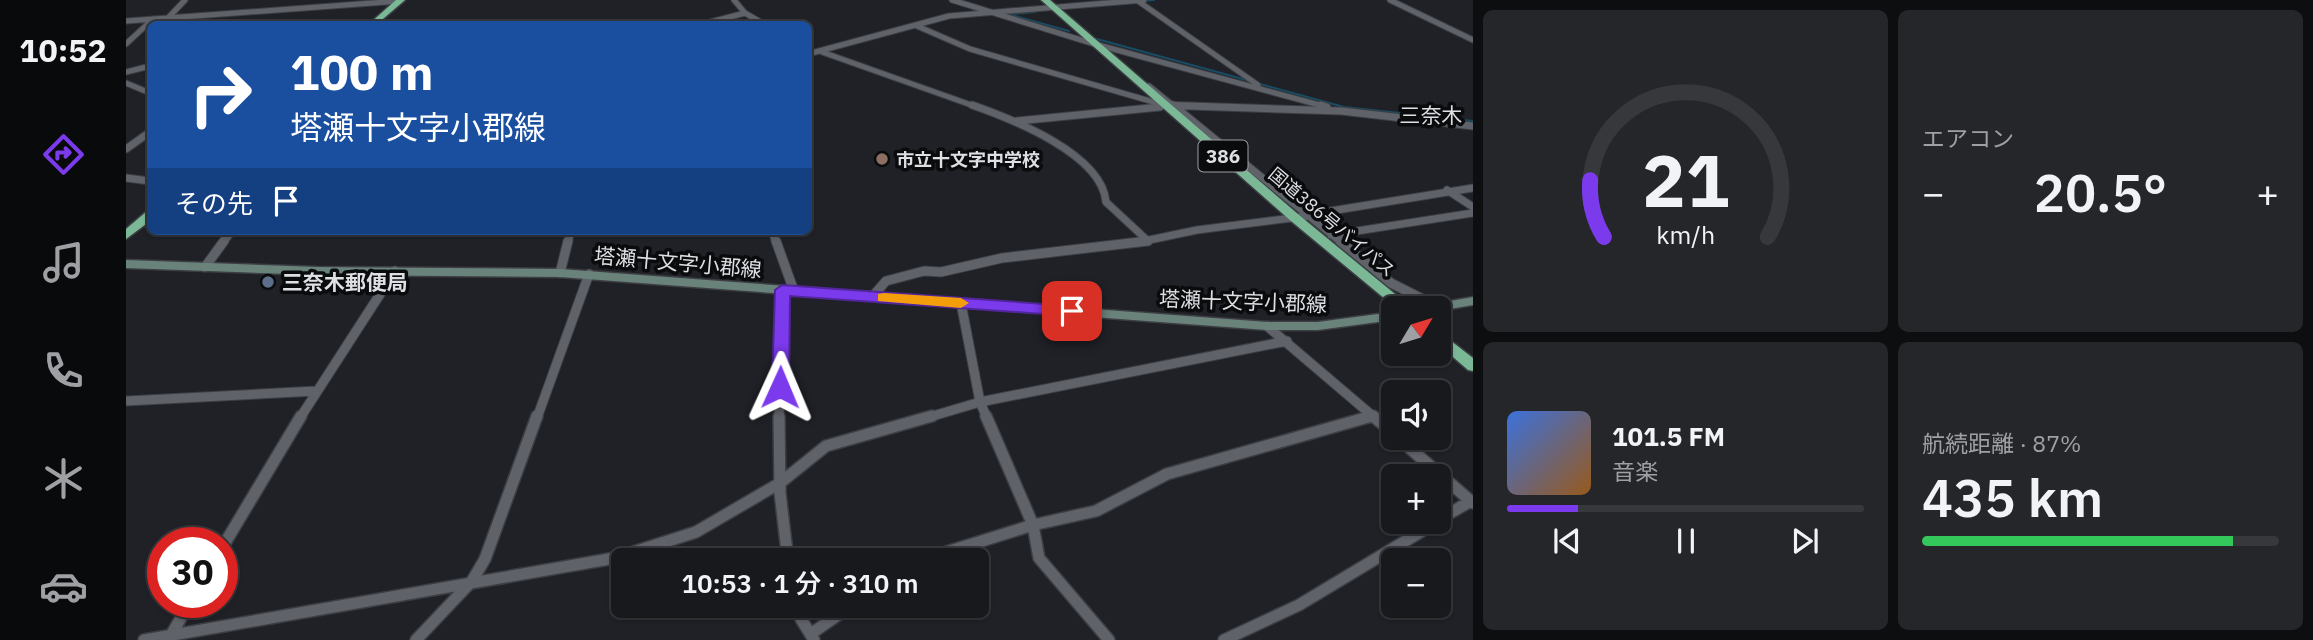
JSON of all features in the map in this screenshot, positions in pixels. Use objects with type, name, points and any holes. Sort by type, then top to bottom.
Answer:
[{"type":"highway","points":[[377,21],[400,1]]},
{"type":"highway","name":"国道386号バイパス","points":[[1049,4],[1303,216],[1392,296]]},
{"type":"highway","points":[[126,235],[147,218]]},
{"type":"highway","points":[[1451,347],[1473,366]]},
{"type":"main road","name":"塔瀬十文字小郡線","points":[[126,264],[589,274],[1267,326],[1318,326],[1381,318]]},
{"type":"main road","points":[[1451,305],[1473,301]]},
{"type":"street","points":[[168,18],[185,0]]},
{"type":"street","points":[[734,0],[745,13],[759,21]]},
{"type":"street","points":[[952,0],[1097,45],[1341,111]]},
{"type":"street","points":[[1390,0],[1473,40]]},
{"type":"street","points":[[126,21],[400,1]]},
{"type":"street","points":[[812,53],[950,16],[1049,4],[1140,1],[1265,90]]},
{"type":"street","points":[[714,21],[745,13]]},
{"type":"street","points":[[200,21],[205,16]]},
{"type":"street","points":[[126,44],[147,25]]},
{"type":"street","points":[[917,26],[970,49],[1170,107]]},
{"type":"street","points":[[812,49],[1016,121],[1077,156],[1105,190],[1107,202],[1148,241]]},
{"type":"street","points":[[126,72],[147,67]]},
{"type":"street","points":[[126,83],[147,92]]},
{"type":"street","points":[[1016,121],[1170,107],[1341,111],[1473,126]]},
{"type":"street","points":[[126,149],[147,134]]},
{"type":"street","points":[[126,178],[147,181]]},
{"type":"street","points":[[872,297],[886,281],[924,271],[941,271],[1002,258],[1148,241],[1197,230],[1303,216],[1447,190],[1473,188]]},
{"type":"street","points":[[1447,190],[1473,207]]},
{"type":"street","points":[[1331,235],[1473,213]]},
{"type":"street","points":[[1303,216],[1391,283],[1415,296]]},
{"type":"street","points":[[205,267],[229,235]]},
{"type":"street","points":[[560,273],[570,235]]},
{"type":"street","points":[[773,235],[788,291],[780,483],[787,548]]},
{"type":"street","points":[[235,527],[316,391],[395,271]]},
{"type":"street","points":[[415,640],[472,581],[485,559],[589,274]]},
{"type":"street","points":[[961,303],[980,402],[1032,525],[1039,558],[1109,640]]},
{"type":"street","points":[[1267,326],[1381,423]]},
{"type":"street","points":[[144,640],[615,558],[696,532],[780,483],[826,446],[980,402],[1287,341]]},
{"type":"street","points":[[126,401],[316,391]]},
{"type":"street","points":[[959,548],[1032,525],[1096,511],[1167,474],[1372,415]]},
{"type":"street","points":[[1412,450],[1472,502],[1451,514]]},
{"type":"street","points":[[1224,640],[1299,605],[1416,534]]},
{"type":"street","points":[[169,637],[180,618]]},
{"type":"street","points":[[801,618],[813,636],[836,618]]},
{"type":"waterway","points":[[1143,1],[1154,0]]},
{"type":"waterway","points":[[1012,14],[1035,12]]},
{"type":"waterway","points":[[1004,13],[1069,31]]},
{"type":"waterway","points":[[1097,39],[1250,81]]},
{"type":"waterway","points":[[1260,84],[1344,107],[1473,121]]},
{"type":"slow traffic","points":[[884,298],[961,303]]},
{"type":"place","name":"市立十文字中学校","points":[[882,159]]},
{"type":"place","name":"三奈木郵便局","points":[[268,282]]},
{"type":"district","name":"三奈木","points":[[1431,115]]},
{"type":"route","points":[[780,387],[782,290],[1072,311]]}]
